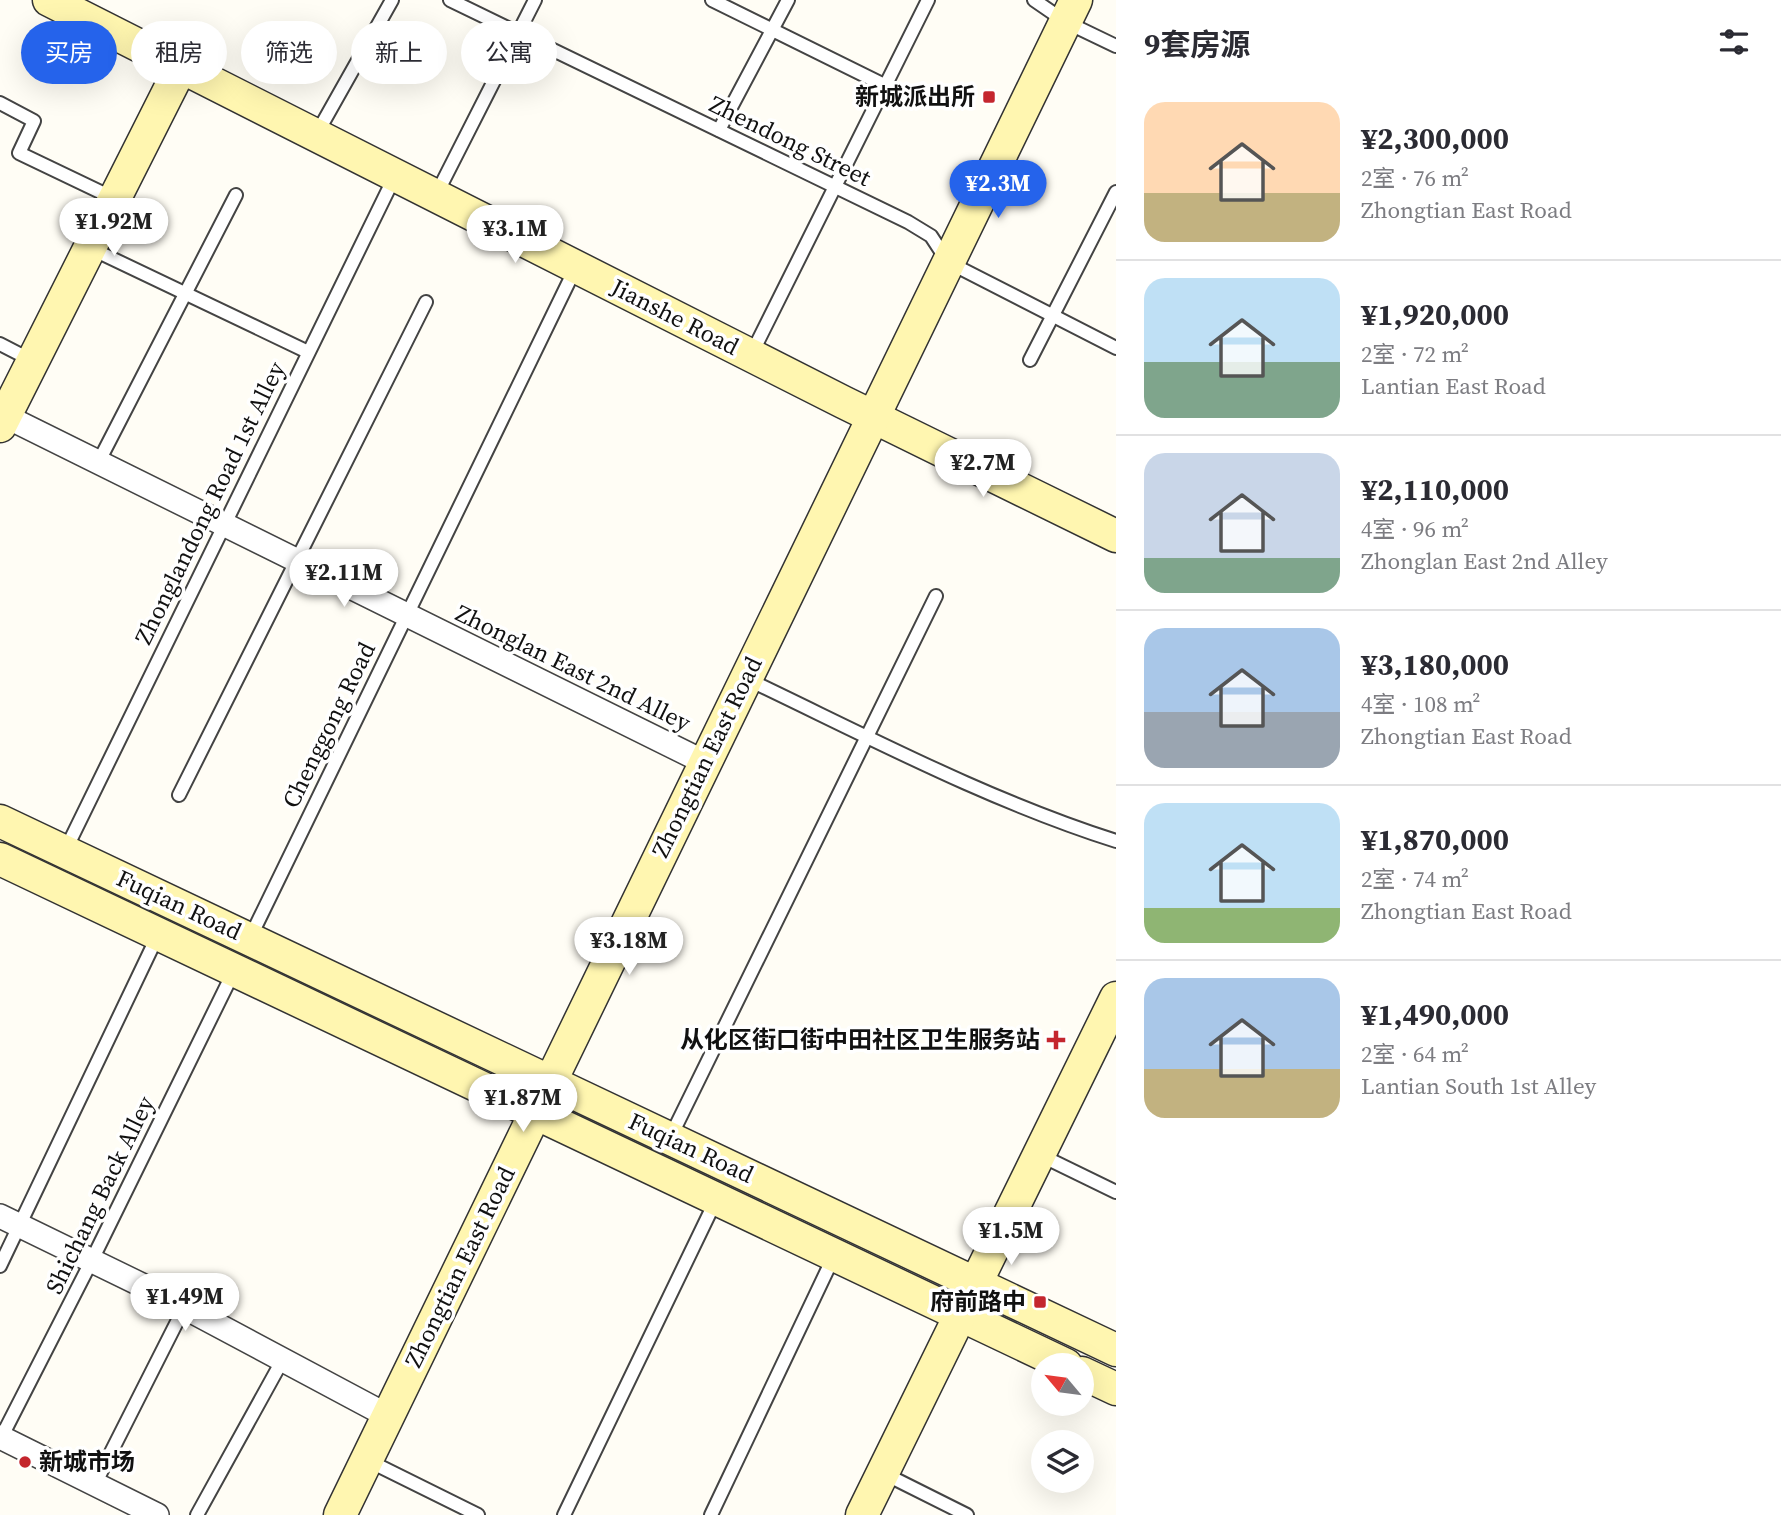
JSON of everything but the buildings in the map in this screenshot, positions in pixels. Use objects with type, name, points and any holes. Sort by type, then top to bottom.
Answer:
[{"type":"street","name":"Jianshe Road","points":[[54,1],[131,40]]},
{"type":"street","name":"Zhongtian East Road","points":[[340,1515],[549,1080],[1071,11]]},
{"type":"street","points":[[3,421],[172,84]]},
{"type":"street","name":"Jianshe Road","points":[[216,84],[751,356],[1116,536]]},
{"type":"street","name":"Zhonglan East 2nd Alley","points":[[3,421],[98,463],[704,762]]},
{"type":"street","name":"Fuqian Road","points":[[0,821],[65,851],[242,954],[536,1111],[1041,1353]]},
{"type":"street","name":"Fuqian Road","points":[[0,859],[159,932],[242,954],[549,1080],[1116,1350]]},
{"type":"street","points":[[862,1515],[1116,998]]},
{"type":"street","points":[[10,1221],[92,1260],[388,1416]]},
{"type":"street","points":[[1094,1379],[1116,1390]]},
{"type":"street","points":[[0,1438],[157,1515]]},
{"type":"lane","points":[[316,135],[392,0]]},
{"type":"lane","name":"Zhendong Street","points":[[450,0],[493,21]]},
{"type":"lane","points":[[524,21],[535,0]]},
{"type":"lane","points":[[712,0],[886,86]]},
{"type":"lane","points":[[719,130],[788,0]]},
{"type":"lane","points":[[751,356],[928,0]]},
{"type":"lane","points":[[1034,0],[1071,11],[1116,46]]},
{"type":"lane","name":"Zhendong Street","points":[[557,52],[837,187],[931,236],[948,262]]},
{"type":"lane","points":[[436,196],[492,84]]},
{"type":"lane","points":[[0,103],[34,121],[19,153],[114,199]]},
{"type":"lane","name":"Zhonglandong Road 1st Alley","points":[[65,851],[395,175]]},
{"type":"lane","points":[[1030,360],[1116,192]]},
{"type":"lane","points":[[98,463],[236,195]]},
{"type":"lane","points":[[90,247],[308,352]]},
{"type":"lane","points":[[948,262],[1116,348]]},
{"type":"lane","name":"Chenggong Road","points":[[242,954],[576,267]]},
{"type":"lane","points":[[179,795],[426,302]]},
{"type":"lane","points":[[0,345],[33,361]]},
{"type":"lane","points":[[670,1138],[936,596]]},
{"type":"lane","points":[[745,678],[1034,813],[1116,841]]},
{"type":"lane","points":[[0,1266],[10,1221],[159,932]]},
{"type":"lane","name":"Shichang Back Alley","points":[[0,1438],[92,1260],[242,954]]},
{"type":"lane","points":[[1038,1154],[1116,1192]]},
{"type":"lane","points":[[564,1515],[718,1197]]},
{"type":"lane","points":[[710,1515],[835,1254]]},
{"type":"lane","points":[[95,1484],[184,1308]]},
{"type":"lane","points":[[197,1515],[282,1361]]},
{"type":"lane","points":[[367,1460],[478,1515]]},
{"type":"lane","points":[[883,1473],[967,1515]]},
{"type":"place","name":"新城派出所","points":[[989,97]]},
{"type":"place","name":"从化区街口街中田社区卫生服务站","points":[[1056,1040]]},
{"type":"place","name":"府前路中","points":[[1040,1302]]},
{"type":"place","name":"新城市场","points":[[25,1462]]}]
